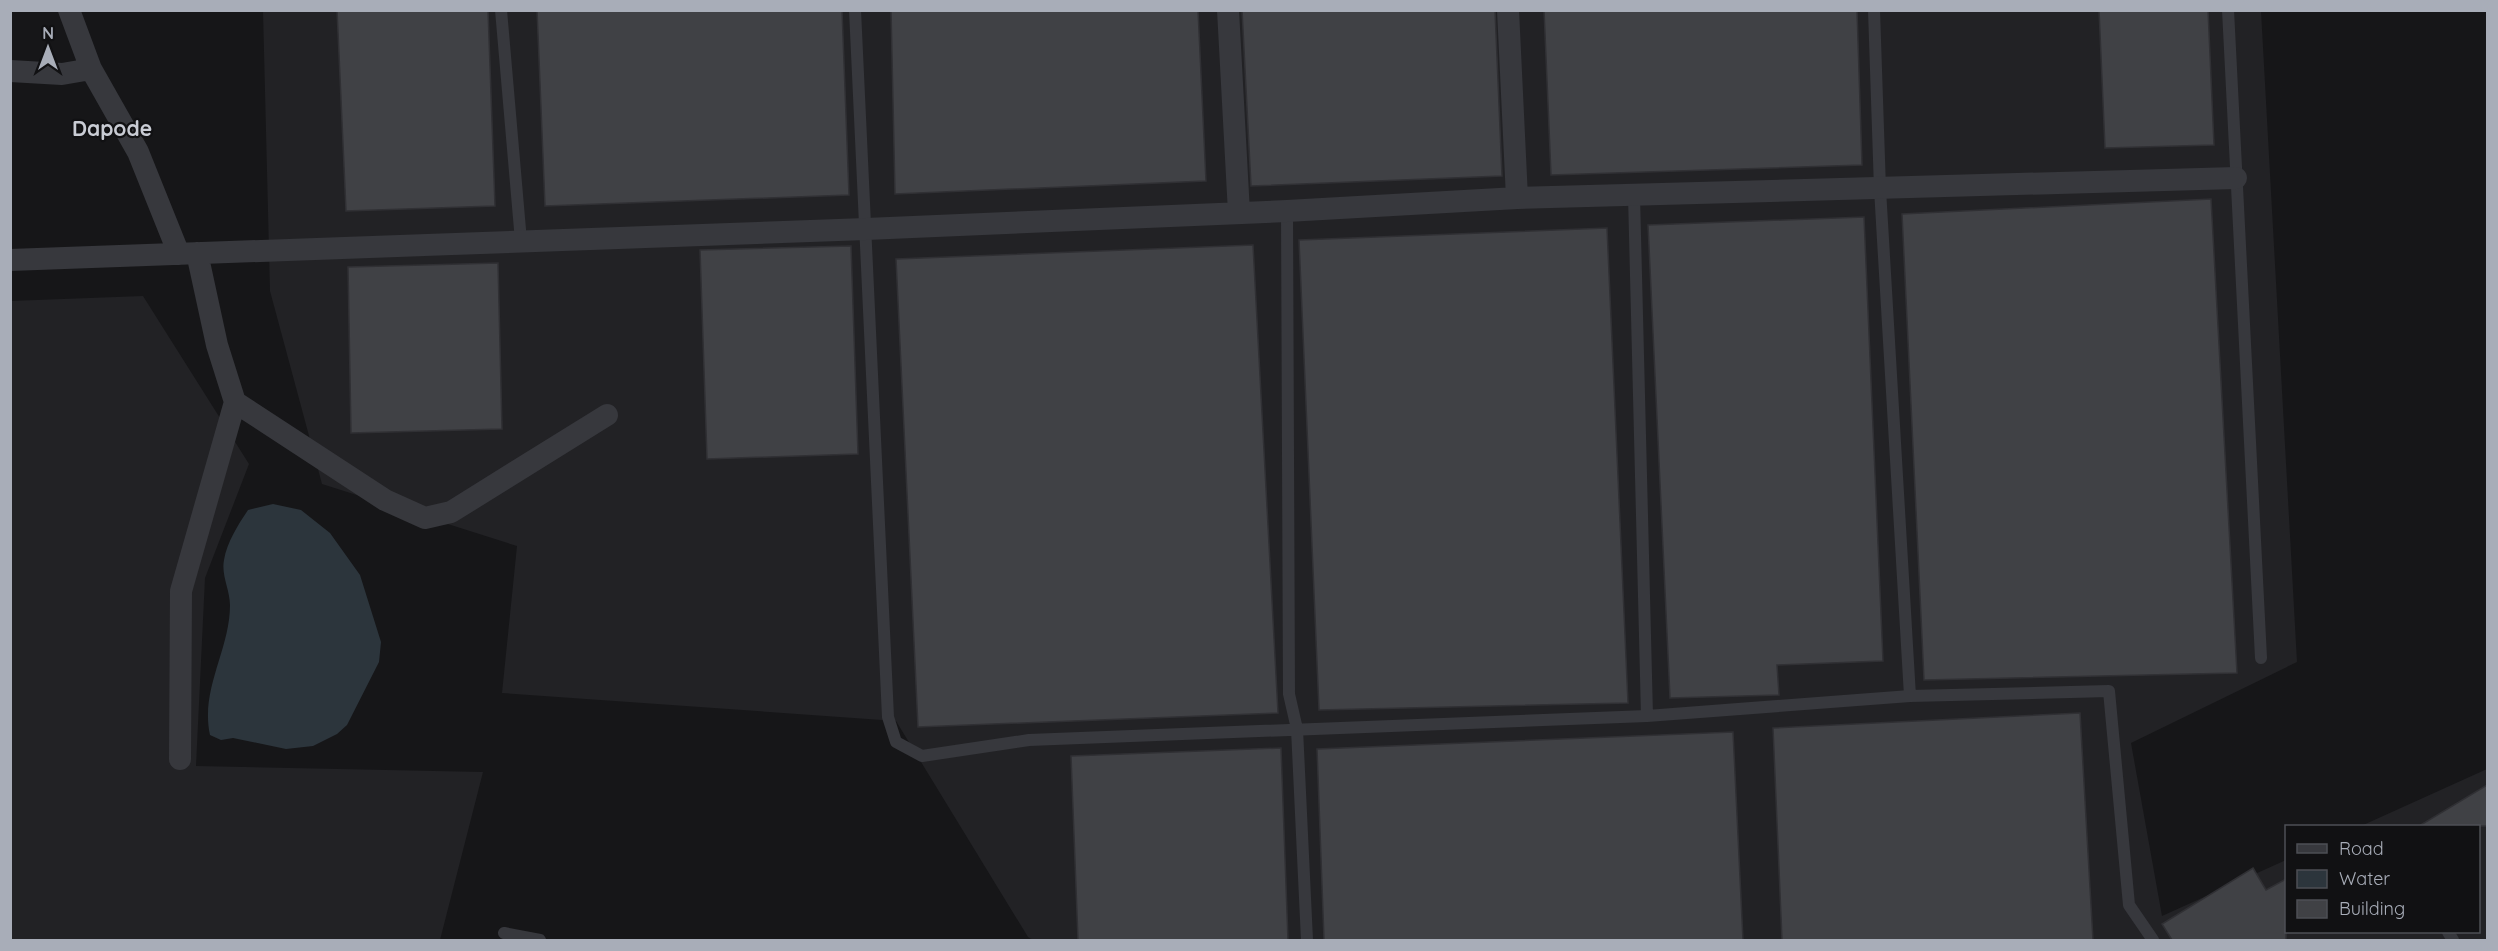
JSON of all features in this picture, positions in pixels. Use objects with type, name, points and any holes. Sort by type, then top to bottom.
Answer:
[{"type":"street","points":[[69,10],[91,69],[138,152],[188,254],[236,402],[181,591],[180,759]]},
{"type":"street","points":[[1228,10],[1239,213]]},
{"type":"street","points":[[1508,10],[1517,198]]},
{"type":"street","points":[[10,71],[62,74],[91,69]]},
{"type":"street","points":[[10,261],[866,229],[1287,211],[1517,198],[2236,178]]},
{"type":"street","points":[[236,402],[385,500],[425,518],[451,512],[607,416]]},
{"type":"lane","points":[[501,10],[520,241]]},
{"type":"lane","points":[[855,10],[888,717],[896,742],[922,756],[1029,740],[1647,716],[1910,696],[2109,691],[2129,905],[2153,940]]},
{"type":"lane","points":[[1874,10],[1880,189],[1910,696]]},
{"type":"lane","points":[[2228,10],[2261,658]]},
{"type":"lane","points":[[1634,195],[1647,716]]},
{"type":"lane","points":[[1287,211],[1289,694],[1297,729],[1306,940]]},
{"type":"lane","points":[[504,933],[540,940]]},
{"type":"shaded area","points":[[263,11],[2261,11],[2297,662],[2131,743],[2162,916],[2285,860],[2285,933],[2480,933],[2480,825],[2363,825],[2487,769],[2487,940],[1033,940],[1028,937],[896,721],[502,693],[517,546],[322,484],[270,291]]},
{"type":"shaded area","points":[[143,296],[249,464],[205,578],[196,766],[483,772],[440,940],[11,940],[10,301]]},
{"type":"water","points":[[273,504],[301,510],[330,533],[360,575],[381,642],[379,662],[347,725],[337,734],[313,746],[286,749],[233,738],[221,740],[210,735],[208,718],[212,686],[229,622],[230,599],[223,566],[225,553],[233,534],[248,510]]},
{"type":"building","points":[[337,10],[488,10],[495,206],[346,211]]},
{"type":"building","points":[[537,10],[842,10],[849,195],[545,206]]},
{"type":"building","points":[[891,10],[1198,10],[1206,181],[895,194]]},
{"type":"building","points":[[1242,10],[1495,10],[1502,176],[1251,186]]},
{"type":"building","points":[[1544,10],[1857,10],[1862,165],[1551,175]]},
{"type":"building","points":[[2099,10],[2208,10],[2214,145],[2105,148]]},
{"type":"building","points":[[2211,199],[2237,673],[1924,680],[1902,214]]},
{"type":"building","points":[[1864,217],[1883,661],[1777,665],[1779,695],[1670,698],[1648,225]]},
{"type":"building","points":[[1607,228],[1628,703],[1319,710],[1299,240]]},
{"type":"building","points":[[1253,245],[1278,713],[918,727],[896,259]]},
{"type":"building","points":[[851,246],[858,454],[707,459],[700,250]]},
{"type":"building","points":[[498,263],[502,429],[351,433],[348,267]]},
{"type":"building","points":[[2080,713],[2093,940],[1782,940],[1773,728]]},
{"type":"building","points":[[1733,732],[1743,940],[1324,940],[1317,749]]},
{"type":"building","points":[[1281,748],[1288,940],[1078,940],[1071,756]]},
{"type":"building","points":[[2487,785],[2487,826],[2421,825]]},
{"type":"building","points":[[2253,868],[2266,890],[2285,880],[2286,940],[2172,940],[2162,924]]},
{"type":"district","name":"Dapode","points":[[112,129]]}]
